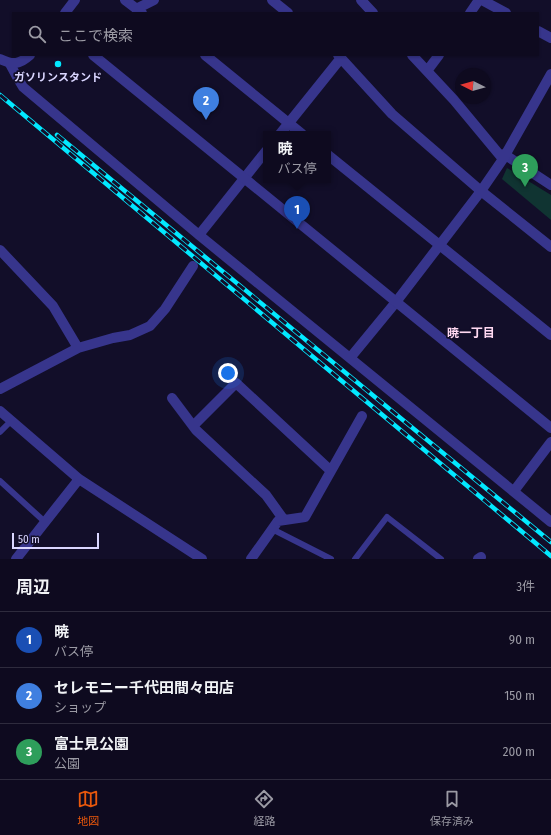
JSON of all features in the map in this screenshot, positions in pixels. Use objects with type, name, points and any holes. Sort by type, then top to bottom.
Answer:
[{"type":"street","points":[[66,12],[75,0]]},
{"type":"street","points":[[125,0],[139,11],[154,0]]},
{"type":"street","points":[[272,0],[287,12]]},
{"type":"street","points":[[361,0],[372,12]]},
{"type":"street","points":[[471,12],[479,0]]},
{"type":"street","points":[[482,0],[504,12]]},
{"type":"street","points":[[539,32],[551,38]]},
{"type":"street","points":[[10,64],[22,62],[29,56]]},
{"type":"street","points":[[94,56],[551,428]]},
{"type":"street","points":[[206,56],[298,131]]},
{"type":"street","points":[[282,131],[340,56],[392,114],[481,191],[551,247]]},
{"type":"street","points":[[413,56],[504,157],[551,185]]},
{"type":"street","points":[[427,71],[437,56]]},
{"type":"street","points":[[0,59],[10,64],[23,87],[199,235],[551,522]]},
{"type":"street","points":[[350,358],[396,302],[481,191],[504,157],[551,74]]},
{"type":"street","points":[[199,235],[263,155]]},
{"type":"street","points":[[331,157],[551,335]]},
{"type":"street","points":[[0,250],[53,306],[78,348]]},
{"type":"street","points":[[0,389],[78,348],[113,338],[130,335],[150,326],[165,309],[193,266]]},
{"type":"street","points":[[193,426],[236,383],[331,471]]},
{"type":"street","points":[[172,398],[193,426],[266,495],[284,520]]},
{"type":"street","points":[[0,411],[79,479],[202,559]]},
{"type":"street","points":[[251,559],[278,521],[305,517],[362,416]]},
{"type":"street","points":[[514,491],[551,442]]},
{"type":"street","points":[[16,559],[79,479]]},
{"type":"lane","points":[[0,432],[11,421]]},
{"type":"lane","points":[[0,481],[45,522]]},
{"type":"lane","points":[[355,559],[388,516],[440,559]]},
{"type":"lane","points":[[272,529],[331,559]]},
{"type":"green space","points":[[507,168],[551,195],[551,220],[502,179]]},
{"type":"railway","points":[[0,95],[551,556]]},
{"type":"railway","points":[[57,135],[551,542]]},
{"type":"place","name":"ガソリンスタンド","points":[[58,64]]},
{"type":"place","name":"セレモニー千代田間々田店","points":[[206,120]]},
{"type":"place","name":"富士見公園","points":[[525,187]]},
{"type":"place","name":"暁","points":[[297,229]]},
{"type":"district","name":"暁一丁目","points":[[471,333]]}]
